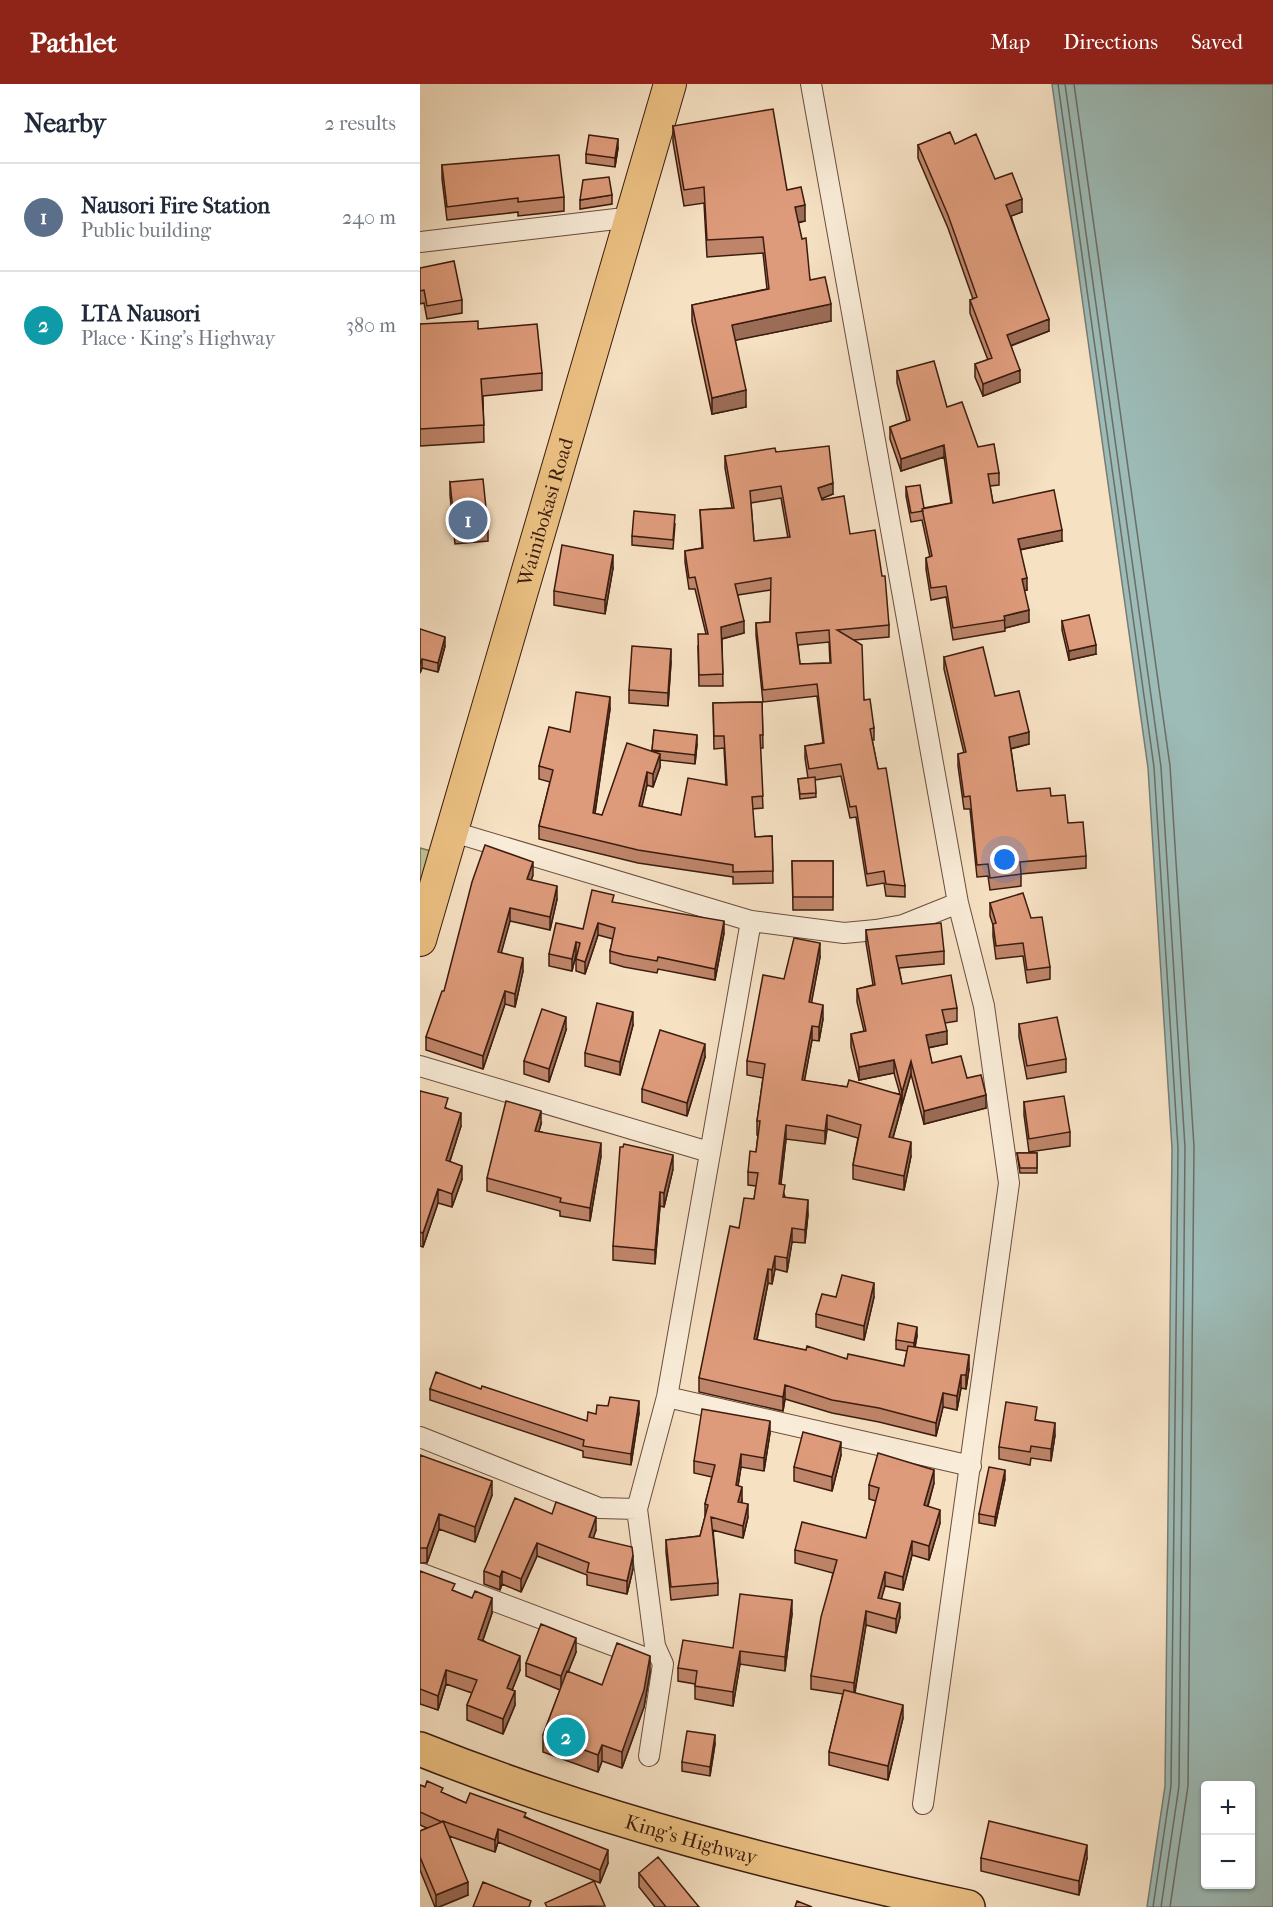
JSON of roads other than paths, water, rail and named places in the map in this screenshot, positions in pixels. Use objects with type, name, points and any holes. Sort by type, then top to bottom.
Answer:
[{"type":"highway","name":"King's Highway","points":[[420,1749],[500,1781],[627,1821],[772,1862],[968,1907]]},
{"type":"highway","name":"King's Highway","points":[[420,1770],[740,1872],[877,1907]]},
{"type":"main road","name":"Wainibokasi Road","points":[[420,940],[670,84]]},
{"type":"street","points":[[811,84],[958,903],[984,1006],[1009,1183],[923,1804]]},
{"type":"street","points":[[420,242],[633,217]]},
{"type":"street","points":[[450,831],[751,921],[844,933],[876,930],[921,920],[958,903]]},
{"type":"street","points":[[649,1756],[663,1664],[655,1646],[637,1509],[667,1397],[751,921]]},
{"type":"street","points":[[420,1065],[709,1152]]},
{"type":"street","points":[[667,1397],[971,1466]]},
{"type":"street","points":[[420,1437],[598,1508],[637,1509]]},
{"type":"street","points":[[420,1573],[663,1664]]},
{"type":"water","points":[[1052,84],[1273,84],[1273,1907],[1147,1907],[1165,1786],[1172,1148],[1148,768]]},
{"type":"place","name":"Nausori Fire Station","points":[[468,520]]},
{"type":"place","name":"LTA Nausori","points":[[566,1737]]}]
